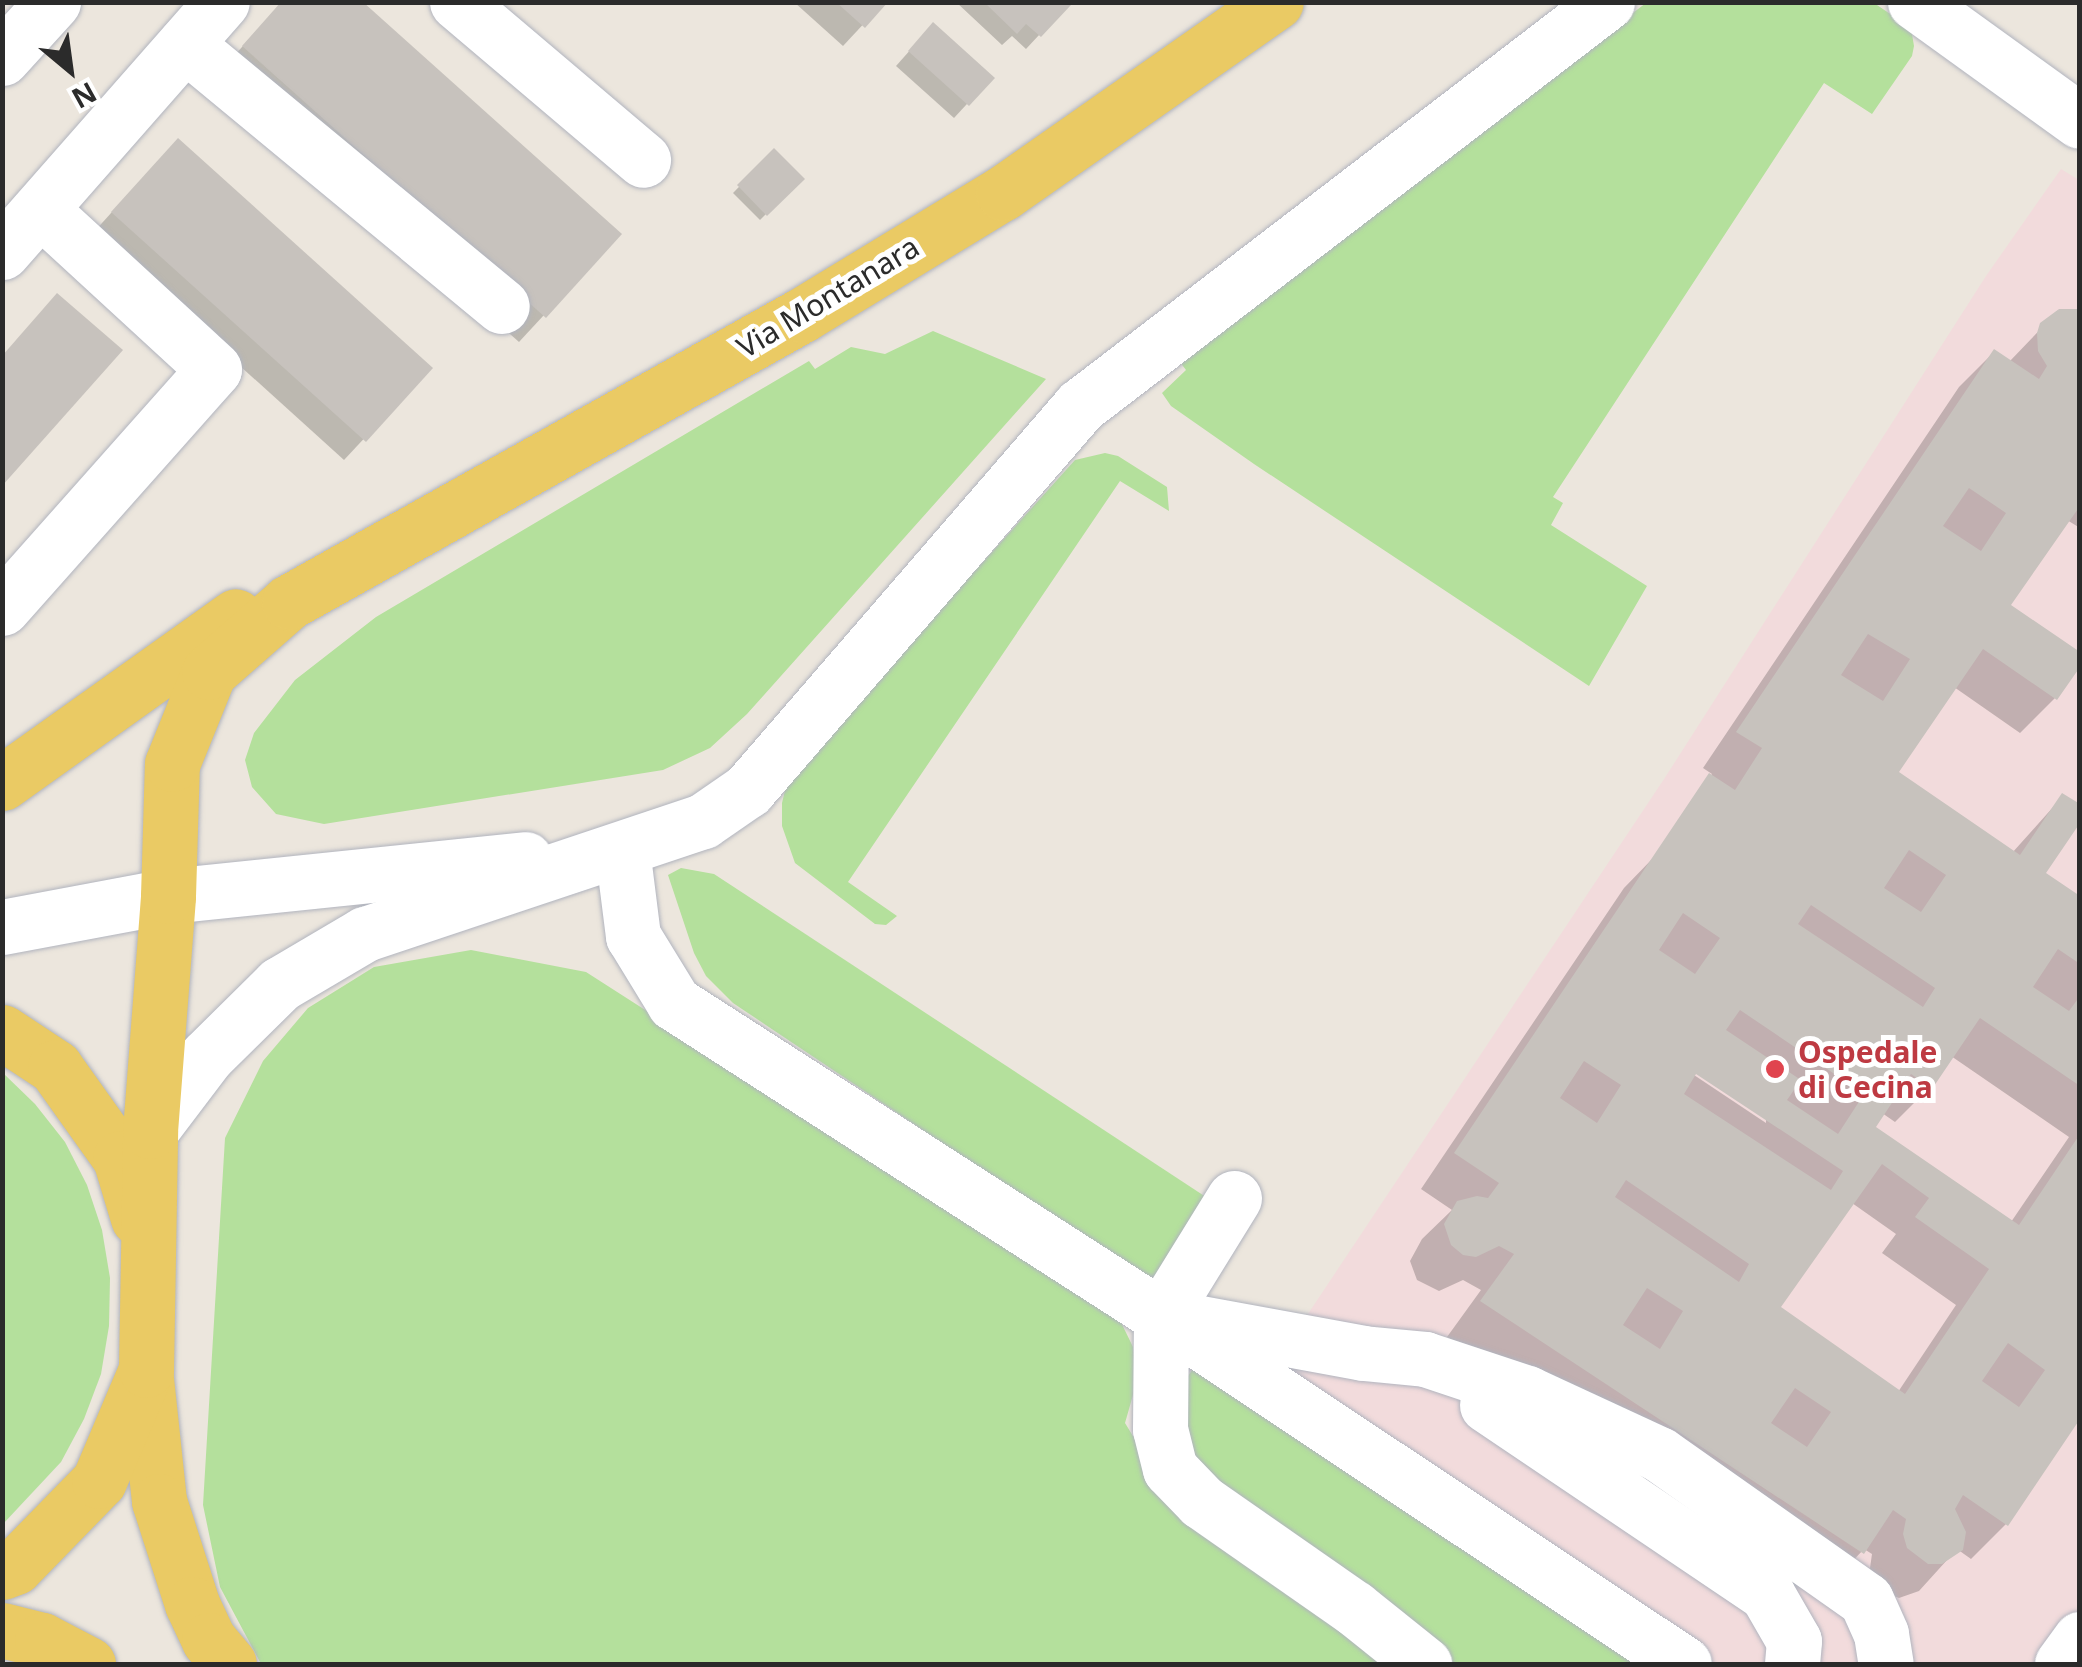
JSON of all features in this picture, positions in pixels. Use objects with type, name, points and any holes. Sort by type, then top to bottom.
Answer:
[{"type":"main road","name":"Via Montanara","points":[[146,1370],[151,1264],[150,1131],[168,896],[172,764],[208,672],[288,602],[802,315],[1002,192],[1276,2]]},
{"type":"main road","points":[[2,783],[25,755],[229,619],[310,572],[361,561]]},
{"type":"main road","points":[[2,1032],[55,1067],[120,1158],[151,1264]]},
{"type":"main road","points":[[2,1572],[14,1567],[98,1481],[146,1370]]},
{"type":"main road","points":[[146,1370],[159,1501],[192,1604],[229,1664]]},
{"type":"main road","points":[[2,1630],[42,1640],[88,1664]]},
{"type":"street","points":[[2,58],[53,2]]},
{"type":"street","points":[[2,252],[222,2]]},
{"type":"street","points":[[457,2],[643,160]]},
{"type":"street","points":[[150,1131],[207,1056],[280,984],[365,934],[703,821],[748,790],[1080,406],[1607,2]]},
{"type":"street","points":[[1915,2],[2080,121]]},
{"type":"street","points":[[185,44],[502,306]]},
{"type":"street","points":[[2,608],[214,369],[40,209]]},
{"type":"street","points":[[2,927],[168,896],[622,849]]},
{"type":"street","points":[[622,849],[632,936],[674,1003],[1161,1316],[1684,1664]]},
{"type":"street","points":[[1234,1198],[1161,1316],[1160,1429],[1170,1470],[1202,1502],[1354,1608],[1424,1664]]},
{"type":"street","points":[[1161,1316],[1424,1359],[1527,1393],[1659,1454],[1866,1600],[1881,1634],[1886,1664]]},
{"type":"street","points":[[1267,1386],[1296,1340]]},
{"type":"street","points":[[1424,1359],[1767,1594],[1794,1640],[1792,1664]]},
{"type":"street","points":[[2062,1664],[2080,1639]]},
{"type":"shaded area","name":"Ospedale di Cecina","points":[[2061,169],[2079,180],[2079,1609],[2042,1664],[1716,1664],[1276,1362],[1666,776],[1986,276]]},
{"type":"green space","points":[[1646,3],[1874,3],[1911,28],[1914,46],[1912,56],[1872,114],[1824,83],[1553,497],[1563,503],[1551,525],[1647,586],[1589,686],[1254,464],[1171,406],[1162,393],[1186,370],[1177,358]]},
{"type":"green space","points":[[933,331],[1046,379],[747,714],[710,748],[663,770],[324,824],[276,814],[252,787],[245,760],[254,733],[295,680],[376,617],[809,361],[815,369],[851,347],[885,354]]},
{"type":"green space","points":[[1105,453],[1118,456],[1167,487],[1169,511],[1120,481],[848,882],[897,916],[886,925],[875,924],[795,863],[782,826],[788,778],[1075,460]]},
{"type":"green space","points":[[681,868],[714,874],[1212,1201],[1156,1286],[733,1003],[706,976],[694,953],[668,875]]},
{"type":"green space","points":[[471,950],[586,972],[1116,1312],[1133,1347],[1137,1381],[1125,1423],[1169,1495],[1397,1664],[261,1664],[220,1587],[203,1505],[225,1138],[263,1061],[308,1008],[374,967]]},
{"type":"green space","points":[[3,1073],[35,1104],[65,1142],[87,1185],[102,1230],[110,1278],[109,1326],[101,1374],[84,1419],[61,1462],[3,1524]]},
{"type":"green space","points":[[1194,1367],[1648,1664],[1440,1664],[1202,1477],[1183,1431],[1188,1376]]},
{"type":"building","points":[[281,2],[363,2],[622,234],[546,318],[242,46]]},
{"type":"building","points":[[836,2],[888,2],[865,28]]},
{"type":"building","points":[[984,2],[1071,5],[1041,37],[1026,24],[1017,34]]},
{"type":"building","points":[[933,22],[995,78],[969,106],[908,51]]},
{"type":"building","points":[[178,138],[433,368],[366,442],[111,212]]},
{"type":"building","points":[[774,148],[805,179],[767,216],[737,185]]},
{"type":"building","points":[[57,293],[123,350],[2,486],[2,356]]},
{"type":"building","points":[[2059,309],[2080,309],[2080,506],[2011,605],[2080,652],[2080,667],[2057,700],[1983,649],[1899,772],[2020,855],[2062,793],[2080,804],[2080,823],[2046,873],[2080,896],[2080,964],[2058,949],[2033,987],[2069,1011],[2080,996],[2080,1086],[1980,1018],[1932,1089],[1911,1074],[1876,1127],[2019,1225],[2080,1134],[2080,1419],[2008,1526],[1963,1495],[1955,1509],[1966,1532],[1963,1550],[1942,1564],[1928,1564],[1907,1548],[1903,1534],[1906,1519],[1893,1510],[1864,1554],[1480,1301],[1514,1254],[1499,1246],[1476,1257],[1463,1255],[1451,1245],[1444,1224],[1457,1201],[1477,1196],[1488,1198],[1499,1183],[1454,1153],[1709,773],[1735,790],[1762,748],[1736,732],[1994,349],[2039,379],[2047,366],[2038,351],[2040,323]],"holes":[[[1969,488],[2006,513],[1981,551],[1943,526]],[[1868,634],[1910,659],[1883,701],[1841,675]],[[1909,850],[1946,875],[1921,912],[1884,888]],[[1811,905],[1935,988],[1923,1007],[1798,924]],[[1683,913],[1720,938],[1695,974],[1659,950]],[[1740,1010],[1864,1094],[1838,1134],[1787,1100],[1801,1080],[1726,1030]],[[1584,1061],[1621,1085],[1597,1123],[1560,1098]],[[1696,1074],[1843,1171],[1831,1190],[1684,1094]],[[1882,1164],[1929,1198],[1915,1217],[1989,1269],[1905,1394],[1781,1307]],[[1626,1180],[1749,1264],[1739,1282],[1615,1197]],[[1647,1288],[1683,1311],[1660,1349],[1623,1325]],[[2008,1343],[2045,1370],[2019,1407],[1982,1381]],[[1795,1388],[1831,1412],[1807,1447],[1771,1423]]]},
{"type":"place","name":"Ospedale di Cecina","points":[[1775,1069]]}]
